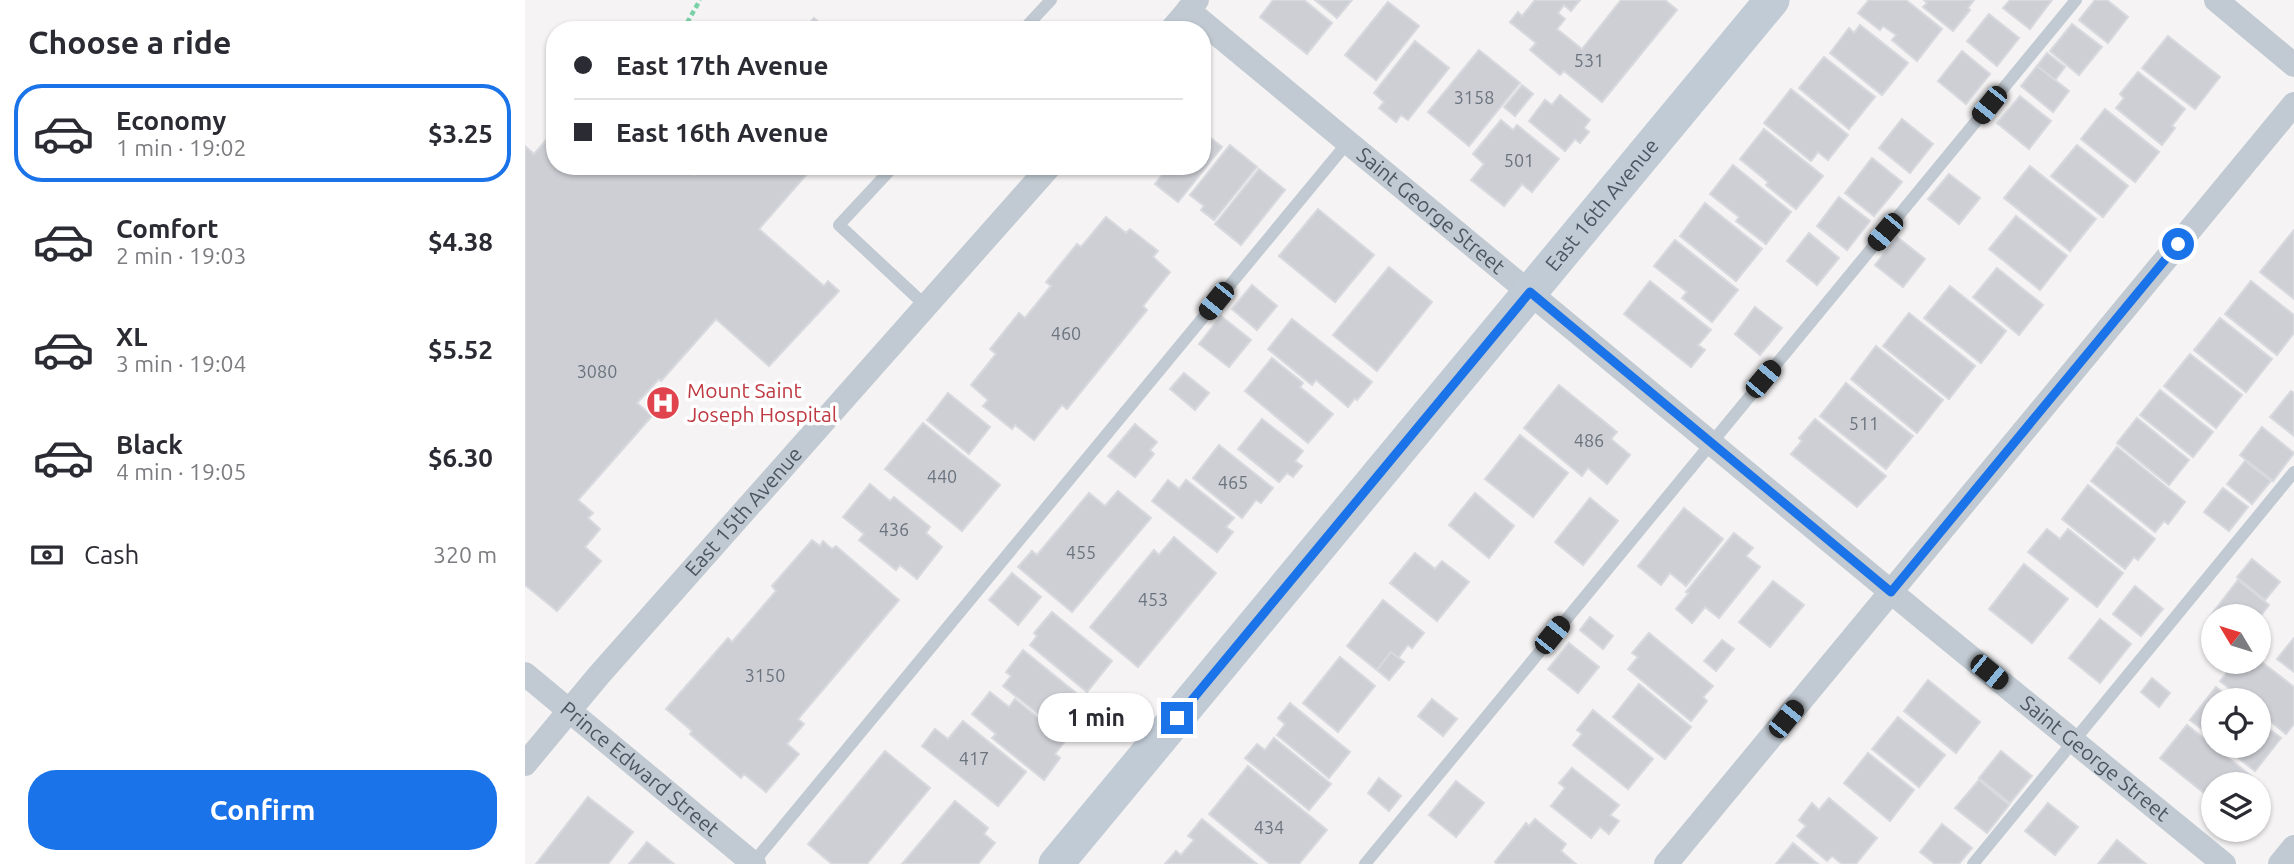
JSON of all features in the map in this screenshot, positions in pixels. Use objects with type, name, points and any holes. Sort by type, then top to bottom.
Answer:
[{"type":"street","name":"East 16th Avenue","points":[[1056,864],[1772,0]]},
{"type":"street","points":[[2216,0],[2294,65]]},
{"type":"street","name":"Saint George Street","points":[[1192,5],[1210,21]]},
{"type":"street","points":[[1179,21],[1192,5]]},
{"type":"street","name":"Saint George Street","points":[[1211,22],[1347,142],[2224,864]]},
{"type":"street","points":[[1667,864],[2294,104]]},
{"type":"street","name":"East 15th Avenue","points":[[525,764],[569,710],[1042,175]]},
{"type":"street","name":"Prince Edward Street","points":[[525,674],[753,864]]},
{"type":"street","points":[[2280,864],[2294,847]]},
{"type":"lane","points":[[1031,21],[1051,0]]},
{"type":"lane","points":[[1364,864],[2076,0]]},
{"type":"lane","points":[[753,864],[1347,142]]},
{"type":"lane","points":[[886,175],[839,225],[926,306]]},
{"type":"lane","points":[[1973,864],[2294,472]]},
{"type":"path","points":[[688,21],[700,0]]},
{"type":"building","points":[[1273,0],[1304,0],[1332,23],[1307,54],[1260,17]]},
{"type":"building","points":[[1315,0],[1352,0],[1337,18]]},
{"type":"building","points":[[1535,0],[1580,0],[1571,11],[1564,5],[1558,13],[1565,19],[1557,29],[1582,49],[1621,0],[1665,0],[1677,10],[1602,102],[1564,71],[1560,75],[1530,50],[1536,43],[1510,22],[1518,12],[1522,16]]},
{"type":"building","points":[[1869,0],[1906,0],[1942,29],[1917,61],[1892,40],[1896,35],[1883,26],[1880,30],[1858,13]]},
{"type":"building","points":[[1924,0],[1974,0],[1968,8],[1970,10],[1953,31],[1923,7],[1927,3]]},
{"type":"building","points":[[2010,0],[2052,0],[2030,29],[2003,8]]},
{"type":"building","points":[[2095,0],[2107,0],[2128,17],[2108,43],[2079,20]]},
{"type":"building","points":[[1388,2],[1419,26],[1376,80],[1345,55]]},
{"type":"building","points":[[1989,14],[2019,38],[1997,66],[1967,41]]},
{"type":"building","points":[[2072,24],[2102,47],[2079,75],[2050,51]]},
{"type":"building","points":[[1860,25],[1908,63],[1882,95],[1830,53],[1849,28],[1854,33]]},
{"type":"building","points":[[2168,36],[2220,77],[2195,109],[2142,68]]},
{"type":"building","points":[[1415,41],[1449,68],[1408,120],[1401,115],[1396,122],[1379,108],[1384,102],[1374,93]]},
{"type":"building","points":[[1479,50],[1520,83],[1469,146],[1428,112]]},
{"type":"building","points":[[1962,51],[1990,74],[1966,104],[1938,81]]},
{"type":"building","points":[[2047,53],[2065,67],[2055,80],[2037,66]]},
{"type":"building","points":[[1824,57],[1875,97],[1849,129],[1799,88]]},
{"type":"building","points":[[2037,66],[2069,91],[2053,112],[2021,86]]},
{"type":"building","points":[[2138,72],[2185,109],[2162,145],[2116,108],[2124,98],[2120,94]]},
{"type":"building","points":[[1522,85],[1533,94],[1515,116],[1504,107]]},
{"type":"building","points":[[1791,89],[1848,135],[1828,160],[1818,152],[1811,161],[1764,123]]},
{"type":"building","points":[[1560,95],[1590,120],[1584,128],[1589,132],[1580,143],[1575,139],[1565,151],[1529,121],[1545,100],[1552,105]]},
{"type":"building","points":[[2020,96],[2051,121],[2029,149],[1997,123]]},
{"type":"building","points":[[2105,109],[2159,152],[2135,182],[2081,139]]},
{"type":"building","points":[[1902,119],[1933,144],[1910,173],[1879,148]]},
{"type":"building","points":[[1501,120],[1513,130],[1517,125],[1559,159],[1532,192],[1522,184],[1504,206],[1471,180],[1484,164],[1473,154]]},
{"type":"building","points":[[1764,129],[1823,176],[1796,209],[1740,159]]},
{"type":"building","points":[[1211,138],[1222,147],[1211,161]]},
{"type":"building","name":"Mount Saint Joseph Hospital","points":[[546,140],[546,175],[806,175],[759,229],[824,286],[828,281],[839,291],[769,366],[716,319],[661,381],[659,379],[637,403],[652,416],[578,500],[593,513],[588,518],[600,529],[585,547],[601,561],[557,611],[525,585],[525,146],[534,154]]},
{"type":"building","points":[[1230,145],[1257,167],[1214,220],[1201,210],[1204,206],[1190,195],[1206,175],[1211,175],[1211,169]]},
{"type":"building","points":[[2077,145],[2128,186],[2103,217],[2051,176]]},
{"type":"building","points":[[1872,158],[1902,182],[1874,216],[1845,193]]},
{"type":"building","points":[[1733,165],[1791,212],[1766,244],[1736,221],[1739,217],[1710,194]]},
{"type":"building","points":[[2030,166],[2096,219],[2070,251],[2004,198]]},
{"type":"building","points":[[1259,169],[1285,190],[1241,245],[1215,224]]},
{"type":"building","points":[[1949,174],[1980,198],[1959,224],[1928,199]]},
{"type":"building","points":[[1162,175],[1200,175],[1178,202],[1155,184]]},
{"type":"building","points":[[1839,197],[1870,221],[1847,250],[1817,226]]},
{"type":"building","points":[[1705,203],[1762,249],[1736,281],[1680,236]]},
{"type":"building","points":[[1318,209],[1374,255],[1335,302],[1279,256]]},
{"type":"building","points":[[2016,216],[2067,256],[2040,290],[1989,249]]},
{"type":"building","points":[[1106,217],[1126,233],[1130,229],[1158,251],[1153,257],[1170,272],[1143,306],[1147,310],[1067,409],[1062,405],[1034,440],[1015,425],[1012,429],[983,406],[988,400],[971,385],[996,354],[990,349],[1019,313],[1025,318],[1051,286],[1046,282],[1077,244],[1081,247]]},
{"type":"building","points":[[2294,230],[2294,299],[2260,272]]},
{"type":"building","points":[[1809,233],[1839,258],[1817,285],[1787,261]]},
{"type":"building","points":[[1897,237],[1925,259],[1903,287],[1875,265]]},
{"type":"building","points":[[1675,240],[1738,290],[1712,322],[1682,298],[1687,292],[1654,266]]},
{"type":"building","points":[[1389,267],[1432,302],[1377,371],[1333,335]]},
{"type":"building","points":[[1997,268],[2043,305],[2019,335],[1973,297]]},
{"type":"building","points":[[1650,281],[1711,330],[1698,345],[1705,350],[1691,367],[1624,314]]},
{"type":"building","points":[[2251,281],[2294,315],[2294,333],[2277,355],[2225,314]]},
{"type":"building","points":[[1252,285],[1277,306],[1257,330],[1232,309]]},
{"type":"building","points":[[1950,286],[2006,331],[1981,363],[1924,318]]},
{"type":"building","points":[[1755,307],[1782,328],[1760,355],[1735,334]]},
{"type":"building","points":[[1909,313],[1975,366],[1949,399],[1883,346]]},
{"type":"building","points":[[1221,316],[1251,340],[1229,367],[1199,344]]},
{"type":"building","points":[[2220,318],[2272,359],[2246,392],[2194,350]]},
{"type":"building","points":[[1292,319],[1372,382],[1348,407],[1316,380],[1312,385],[1268,349]]},
{"type":"building","points":[[1876,346],[1943,400],[1917,433],[1851,379]]},
{"type":"building","points":[[2190,354],[2242,395],[2216,428],[2164,386]]},
{"type":"building","points":[[1272,358],[1303,383],[1300,387],[1333,414],[1308,443],[1245,391]]},
{"type":"building","points":[[1184,373],[1209,393],[1195,410],[1170,389]]},
{"type":"building","points":[[1846,383],[1913,436],[1886,469],[1820,416]]},
{"type":"building","points":[[1559,385],[1617,432],[1611,439],[1630,455],[1607,484],[1588,468],[1582,476],[1524,428]]},
{"type":"building","points":[[2160,390],[2213,432],[2193,457],[2140,415]]},
{"type":"building","points":[[2291,391],[2294,393],[2294,436],[2270,417]]},
{"type":"building","points":[[948,393],[990,427],[969,454],[927,420]]},
{"type":"building","points":[[2137,418],[2189,460],[2169,485],[2117,443]]},
{"type":"building","points":[[1262,419],[1303,451],[1295,461],[1302,466],[1293,477],[1287,473],[1279,482],[1238,449]]},
{"type":"building","points":[[1815,419],[1886,476],[1857,507],[1791,454],[1802,441],[1799,438]]},
{"type":"building","points":[[923,423],[1000,485],[962,531],[885,469]]},
{"type":"building","points":[[1135,424],[1157,442],[1150,450],[1154,454],[1135,477],[1108,456]]},
{"type":"building","points":[[2262,427],[2294,453],[2273,481],[2240,455]]},
{"type":"building","points":[[1520,435],[1568,473],[1533,517],[1485,479]]},
{"type":"building","points":[[1219,445],[1273,488],[1261,503],[1256,500],[1242,518],[1193,478]]},
{"type":"building","points":[[2117,447],[2185,502],[2168,524],[2164,521],[2155,532],[2091,481]]},
{"type":"building","points":[[2245,461],[2271,481],[2252,504],[2227,484]]},
{"type":"building","points":[[1168,480],[1179,489],[1186,480],[1234,518],[1226,527],[1233,532],[1217,552],[1152,501]]},
{"type":"building","points":[[870,484],[890,501],[894,497],[930,527],[926,533],[942,547],[917,579],[900,565],[896,570],[859,540],[864,534],[843,517]]},
{"type":"building","points":[[2088,485],[2155,539],[2138,560],[2134,557],[2125,569],[2062,519]]},
{"type":"building","points":[[2223,488],[2248,507],[2229,531],[2204,512]]},
{"type":"building","points":[[1118,491],[1151,518],[1072,612],[1018,567],[1032,551],[1037,555],[1089,493],[1105,506]]},
{"type":"building","points":[[1475,493],[1514,526],[1489,558],[1449,525]]},
{"type":"building","points":[[1590,498],[1618,521],[1583,565],[1555,542]]},
{"type":"building","points":[[1684,508],[1723,539],[1686,586],[1670,573],[1661,585],[1638,566]]},
{"type":"building","points":[[2047,529],[2060,539],[2068,529],[2123,573],[2097,607],[2028,552]]},
{"type":"building","points":[[1734,533],[1753,548],[1746,556],[1760,567],[1719,618],[1705,607],[1692,623],[1676,609],[1689,593],[1686,592]]},
{"type":"building","points":[[1174,537],[1216,573],[1138,667],[1090,627],[1154,550],[1159,555]]},
{"type":"building","points":[[812,540],[820,546],[823,541],[832,549],[836,546],[899,600],[798,719],[804,724],[787,744],[799,754],[766,792],[744,774],[741,778],[690,734],[692,731],[666,709],[728,638],[732,642],[776,591],[772,586]]},
{"type":"building","points":[[1415,553],[1435,569],[1442,561],[1469,582],[1437,621],[1390,583]]},
{"type":"building","points":[[2252,559],[2280,582],[2265,600],[2237,577]]},
{"type":"building","points":[[2024,564],[2068,599],[2032,643],[1989,609]]},
{"type":"building","points":[[1012,573],[1041,597],[1018,625],[989,600]]},
{"type":"building","points":[[2238,580],[2268,604],[2219,604]]},
{"type":"building","points":[[1773,581],[1804,605],[1770,647],[1739,622]]},
{"type":"building","points":[[2135,586],[2163,609],[2141,636],[2113,614]]},
{"type":"building","points":[[1383,600],[1424,633],[1412,648],[1408,645],[1398,658],[1391,652],[1377,670],[1347,646]]},
{"type":"building","points":[[1052,612],[1112,661],[1087,692],[1030,645],[1037,636],[1034,633]]},
{"type":"building","points":[[1590,617],[1613,636],[1603,649],[1580,630]]},
{"type":"building","points":[[2100,619],[2131,644],[2100,683],[2069,658]]},
{"type":"building","points":[[1649,633],[1713,686],[1703,697],[1707,701],[1691,721],[1628,669],[1638,657],[1632,653]]},
{"type":"building","points":[[2294,638],[2294,672],[2277,659]]},
{"type":"building","points":[[1722,640],[1734,649],[1716,671],[1704,661]]},
{"type":"building","points":[[1569,643],[1599,667],[1578,693],[1548,669]]},
{"type":"building","points":[[1023,650],[1086,701],[1061,732],[1003,686],[1011,676],[1006,672]]},
{"type":"building","points":[[1391,652],[1404,662],[1389,680],[1377,670]]},
{"type":"building","points":[[1340,657],[1375,686],[1338,732],[1303,703]]},
{"type":"building","points":[[2271,669],[2294,687],[2294,724],[2286,734],[2271,722],[2271,688],[2229,688],[2220,681],[2226,674],[2271,674]]},
{"type":"building","points":[[2152,678],[2170,693],[2159,707],[2141,692]]},
{"type":"building","points":[[1928,680],[1980,722],[1956,753],[1904,711]]},
{"type":"building","points":[[1639,684],[1691,727],[1665,759],[1613,717]]},
{"type":"building","points":[[990,692],[1009,707],[1015,699],[1066,740],[1055,754],[1060,758],[1044,780],[992,738],[996,734],[972,714]]},
{"type":"building","points":[[1432,699],[1457,719],[1443,736],[1418,716]]},
{"type":"building","points":[[1290,703],[1350,752],[1329,778],[1277,735],[1285,724],[1278,718]]},
{"type":"building","points":[[2201,706],[2201,728],[2190,720]]},
{"type":"building","points":[[1593,710],[1653,759],[1628,789],[1573,745],[1582,734],[1577,730]]},
{"type":"building","points":[[1898,717],[1945,755],[1919,787],[1872,749]]},
{"type":"building","points":[[963,721],[1026,772],[998,806],[922,746],[935,729],[948,739]]},
{"type":"building","points":[[2187,725],[2201,736],[2201,758],[2228,758],[2246,772],[2201,772],[2201,791],[2160,758]]},
{"type":"building","points":[[2271,730],[2281,738],[2271,751]]},
{"type":"building","points":[[1274,738],[1331,784],[1309,810],[1245,758],[1257,744],[1265,750]]},
{"type":"building","points":[[885,751],[930,788],[867,864],[832,864],[808,844]]},
{"type":"building","points":[[2001,751],[2032,776],[2010,803],[1979,778]]},
{"type":"building","points":[[1868,753],[1914,790],[1890,821],[1844,783]]},
{"type":"building","points":[[2238,758],[2265,758],[2255,771]]},
{"type":"building","points":[[1248,766],[1327,830],[1299,864],[1270,864],[1209,814]]},
{"type":"building","points":[[1572,768],[1619,805],[1610,815],[1619,821],[1609,834],[1600,827],[1591,838],[1551,806],[1565,788],[1559,783]]},
{"type":"building","points":[[1379,778],[1401,796],[1389,811],[1368,793]]},
{"type":"building","points":[[1979,780],[2009,805],[1987,833],[1955,808]]},
{"type":"building","points":[[1456,781],[1484,803],[1456,837],[1429,815]]},
{"type":"building","points":[[588,797],[633,832],[608,864],[536,864]]},
{"type":"building","points":[[1829,798],[1877,838],[1856,864],[1842,864],[1832,856],[1827,861],[1797,836],[1806,826],[1799,820],[1812,803],[1819,810]]},
{"type":"building","points":[[955,801],[988,828],[984,834],[995,843],[978,864],[902,864]]},
{"type":"building","points":[[2048,803],[2078,827],[2055,855],[2025,831]]},
{"type":"building","points":[[1202,819],[1257,864],[1165,864],[1176,851],[1181,855],[1194,840],[1188,836]]},
{"type":"building","points":[[1535,819],[1566,844],[1561,851],[1576,864],[1495,862],[1526,823],[1529,826]]},
{"type":"building","points":[[1942,824],[1972,848],[1959,864],[1935,864],[1920,852]]},
{"type":"building","points":[[2117,840],[2146,864],[2098,864]]},
{"type":"building","points":[[647,842],[674,864],[629,864]]},
{"type":"building","points":[[1793,843],[1818,864],[1776,864]]},
{"type":"place","name":"Mount Saint Joseph Hospital","points":[[663,403]]},
{"type":"route","points":[[1177,718],[1530,292],[1891,592],[2178,244]]}]
